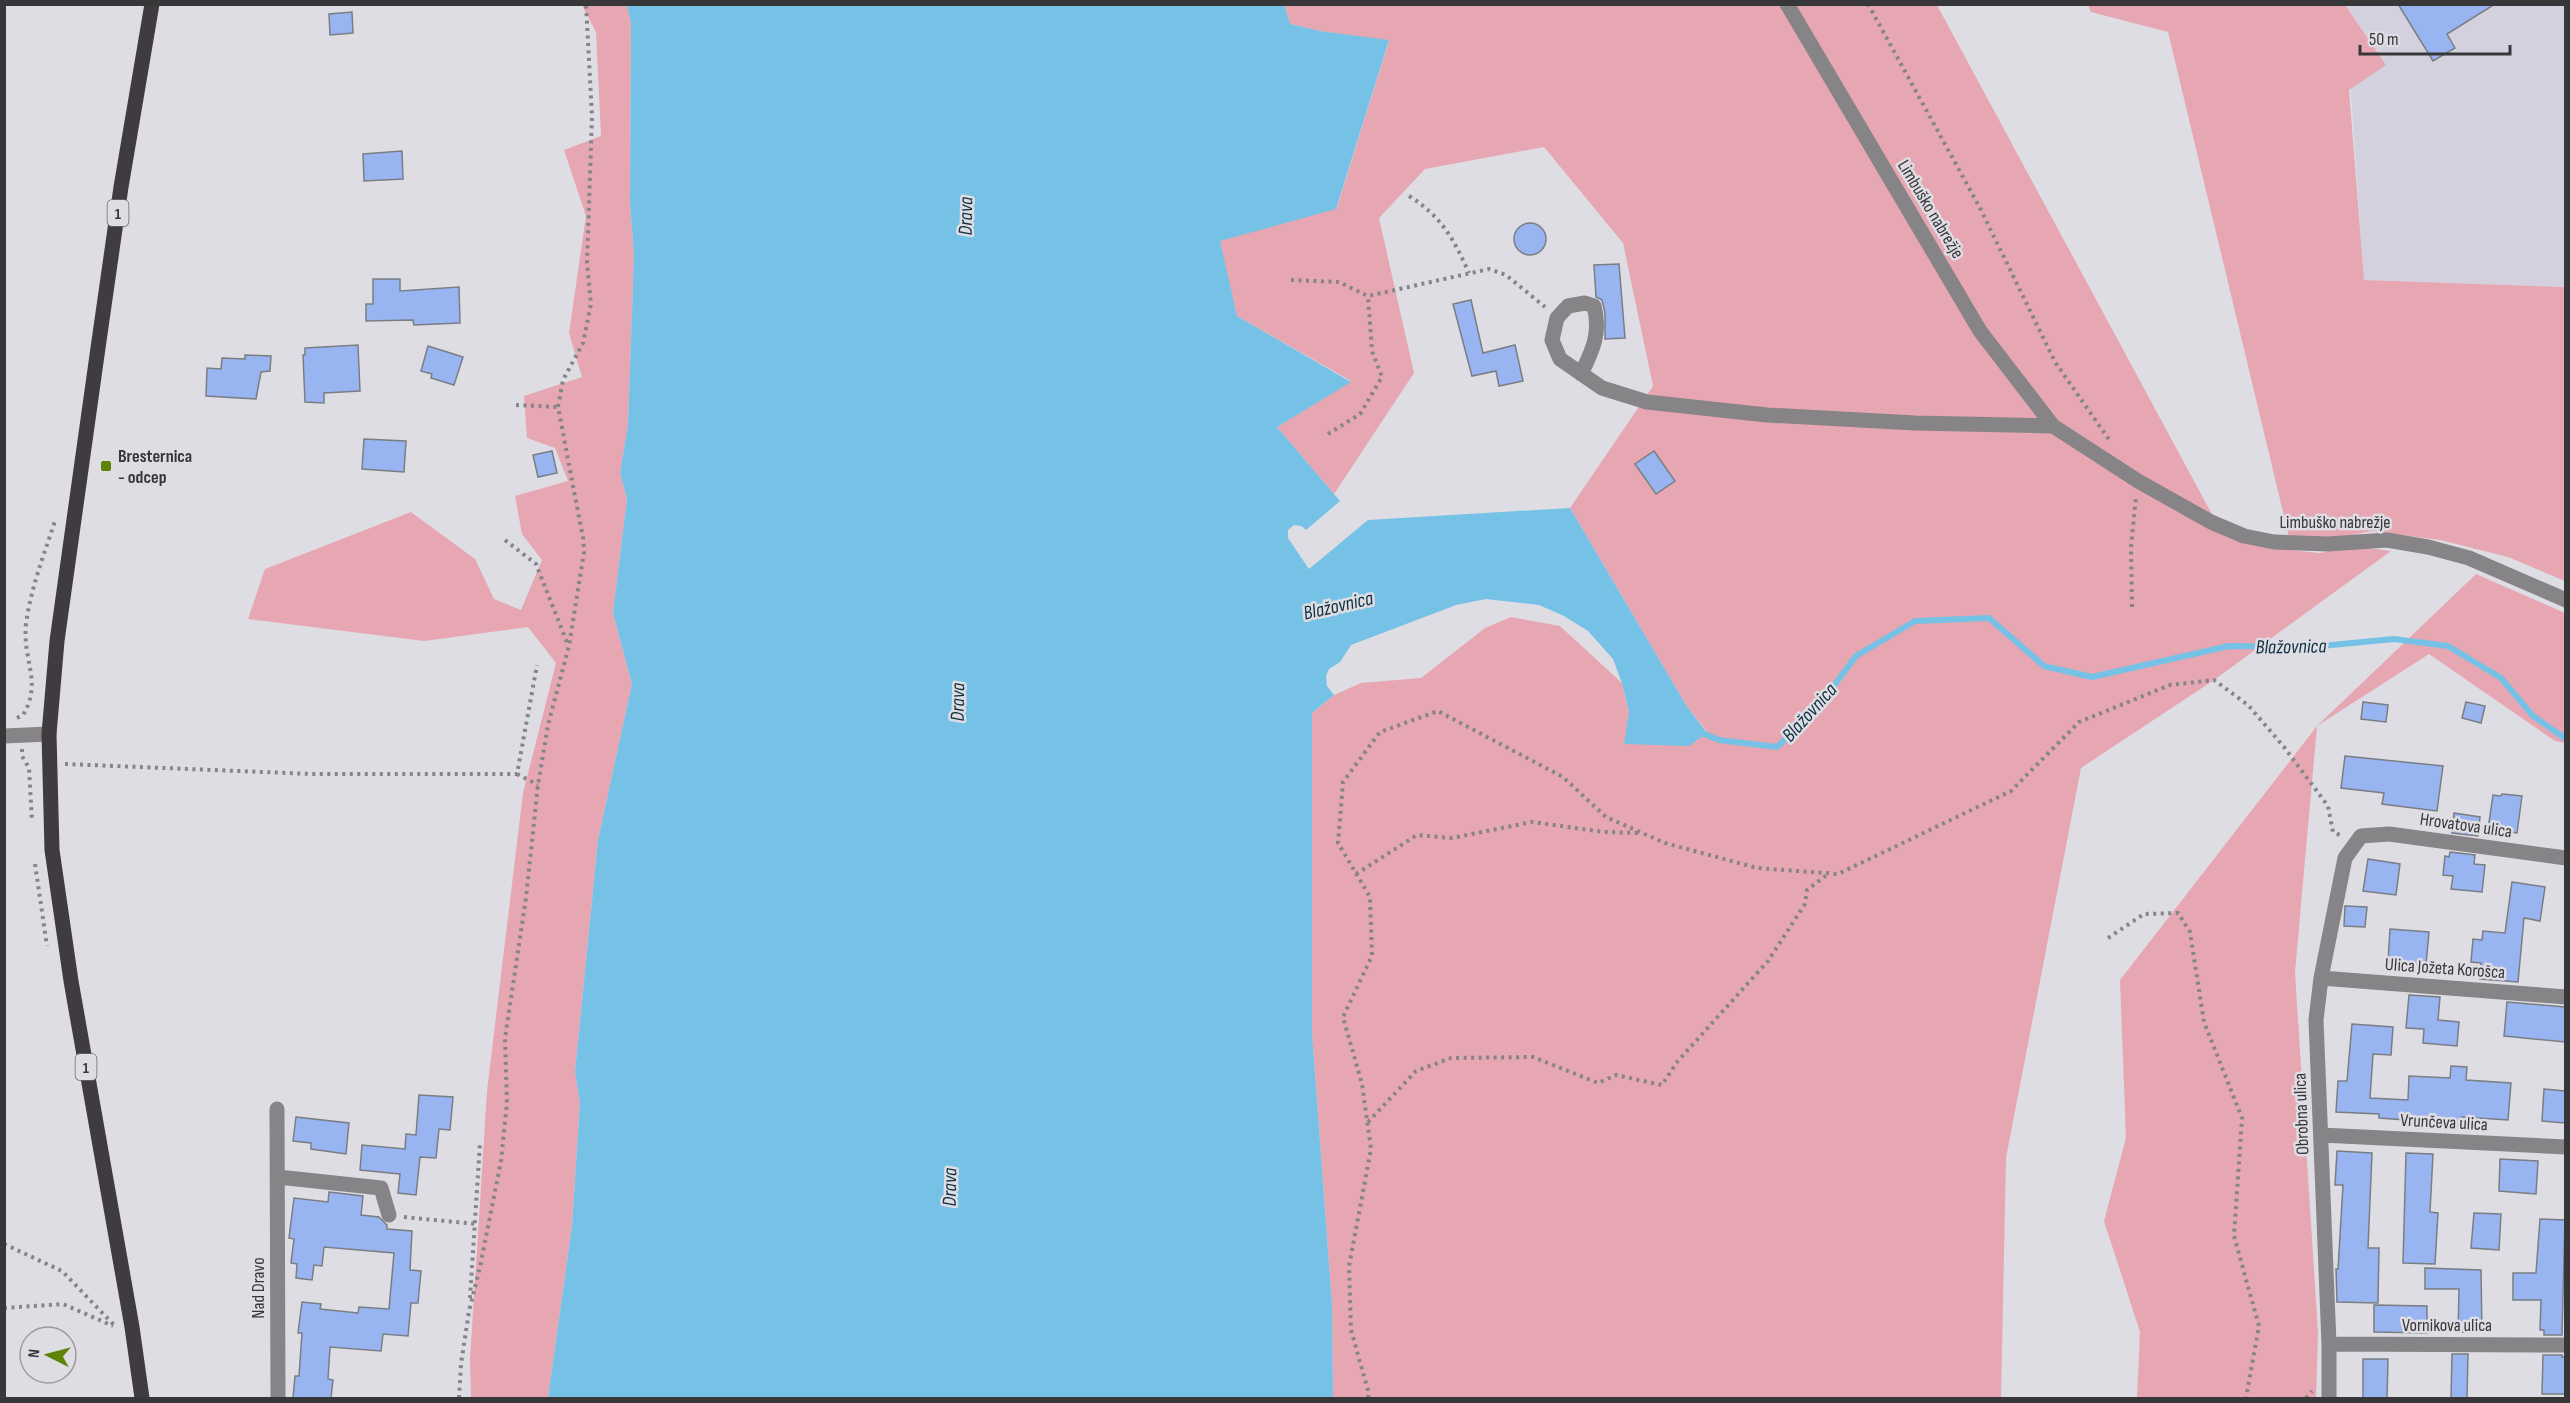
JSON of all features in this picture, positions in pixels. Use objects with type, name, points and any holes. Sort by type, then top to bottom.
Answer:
[{"type":"main road","name":"1","points":[[142,1398],[55,874],[52,850],[49,734],[57,641],[98,348],[121,187],[152,4]]},
{"type":"street","name":"Limbuško nabrežje","points":[[1787,4],[1980,331],[2053,426],[2138,481],[2211,522],[2244,536],[2274,542],[2307,543],[2387,540],[2428,547],[2469,558],[2565,600]]},
{"type":"street","points":[[1581,374],[1595,347],[1598,321],[1594,306],[1585,303],[1568,306],[1557,318],[1552,340],[1560,359],[1581,374],[1602,388],[1647,402],[1778,415],[1915,423],[2053,426]]},
{"type":"street","points":[[4,736],[49,734]]},
{"type":"street","name":"Hrovatova ulica","points":[[2361,836],[2389,834],[2565,858]]},
{"type":"street","name":"Obrobna ulica","points":[[2329,1398],[2329,1344],[2316,1020],[2321,978],[2345,858],[2361,836]]},
{"type":"street","name":"Ulica Jožeta Korošca","points":[[2321,978],[2565,997]]},
{"type":"street","name":"Nad Dravo","points":[[277,1109],[278,1398]]},
{"type":"street","name":"Vrunčeva ulica","points":[[2321,1135],[2565,1148]]},
{"type":"street","points":[[278,1177],[381,1188],[389,1215]]},
{"type":"street","name":"Vornikova ulica","points":[[2329,1344],[2565,1345]]},
{"type":"path","points":[[469,1311],[501,1161],[507,1103],[505,1038],[526,898],[538,785],[548,725],[569,646],[584,552],[558,407],[563,380],[583,343],[591,304],[587,262],[592,116],[586,4]]},
{"type":"path","points":[[1868,4],[1980,208],[2055,362],[2112,444]]},
{"type":"path","points":[[1408,196],[1423,205],[1445,225],[1469,273]]},
{"type":"path","points":[[1291,280],[1339,282],[1368,296],[1489,269],[1506,275],[1557,318]]},
{"type":"path","points":[[1328,435],[1360,414],[1382,376],[1371,351],[1368,296]]},
{"type":"path","points":[[516,405],[558,407]]},
{"type":"path","points":[[2132,607],[2131,546],[2138,481]]},
{"type":"path","points":[[505,540],[536,564],[569,646]]},
{"type":"path","points":[[517,774],[537,665]]},
{"type":"path","points":[[1368,1398],[1369,1394],[1352,1330],[1349,1266],[1371,1149],[1362,1084],[1343,1017],[1372,956],[1370,897],[1338,843],[1343,782],[1380,732],[1438,711],[1563,777],[1606,817],[1665,843],[1757,868],[1838,874],[2011,791],[2079,722],[2170,685],[2214,680],[2248,705],[2284,747],[2328,806],[2333,832],[2340,836],[2361,836]]},
{"type":"path","points":[[49,763],[312,774],[517,774],[538,785]]},
{"type":"path","points":[[1356,874],[1417,835],[1452,838],[1532,822],[1605,832],[1642,833]]},
{"type":"path","points":[[1367,1123],[1416,1071],[1451,1058],[1533,1057],[1598,1083],[1616,1075],[1662,1085],[1677,1062],[1768,961],[1805,904],[1808,890],[1828,873]]},
{"type":"path","points":[[2108,938],[2144,914],[2178,913],[2190,932],[2204,1022],[2242,1118],[2234,1236],[2259,1326],[2246,1398]]},
{"type":"path","points":[[459,1398],[461,1364],[469,1311],[480,1143]]},
{"type":"path","points":[[389,1215],[476,1224]]},
{"type":"path","points":[[4,1244],[62,1271],[117,1327],[63,1304],[4,1308]]},
{"type":"shaded area","points":[[582,5],[627,5],[631,23],[630,204],[634,254],[628,425],[620,473],[627,499],[613,613],[632,684],[598,840],[575,1072],[580,1103],[572,1226],[548,1398],[471,1398],[470,1359],[487,1091],[523,793],[556,663],[528,627],[424,641],[248,619],[265,569],[411,512],[475,559],[494,599],[521,610],[542,560],[522,534],[515,496],[568,481],[555,448],[527,438],[524,396],[582,377],[569,333],[586,216],[564,150],[601,136],[596,32]]},
{"type":"shaded area","points":[[1284,5],[1937,5],[2214,518],[2268,548],[2320,553],[2354,546],[2391,551],[2214,680],[2081,768],[2006,1158],[2001,1398],[1333,1398],[1332,1305],[1312,1033],[1312,713],[1334,695],[1361,683],[1421,678],[1485,628],[1511,617],[1560,626],[1622,683],[1629,713],[1707,732],[1686,705],[1570,508],[1653,386],[1623,243],[1544,147],[1425,169],[1379,218],[1414,373],[1334,494],[1277,427],[1351,381],[1237,316],[1219,241],[1337,207],[1389,41],[1320,31],[1290,24]]},
{"type":"shaded area","points":[[2088,5],[2345,5],[2386,65],[2349,90],[2364,280],[2565,287],[2565,581],[2508,557],[2440,540],[2372,531],[2341,537],[2289,537],[2168,32],[2091,12]]},
{"type":"shaded area","points":[[2345,5],[2565,5],[2565,287],[2364,280]]},
{"type":"shaded area","points":[[2476,574],[2565,613],[2565,743],[2555,741],[2429,654],[2317,726]]},
{"type":"shaded area","points":[[2317,726],[2295,972],[2318,1333],[2316,1398],[2137,1398],[2140,1332],[2104,1221],[2126,1138],[2120,980]]},
{"type":"water","name":"Drava","points":[[1284,4],[1290,24],[1320,31],[1389,40],[1336,209],[1220,241],[1237,316],[1351,382],[1277,427],[1340,501],[1306,530],[1294,525],[1288,530],[1288,538],[1309,569],[1368,520],[1570,508],[1686,705],[1707,733],[1689,746],[1624,744],[1629,712],[1613,659],[1588,631],[1564,616],[1539,605],[1486,599],[1456,605],[1351,645],[1340,662],[1329,669],[1326,676],[1327,686],[1334,695],[1312,713],[1312,1033],[1332,1305],[1333,1398],[548,1398],[572,1226],[580,1103],[575,1072],[598,840],[632,684],[613,613],[627,499],[620,473],[628,425],[634,254],[630,204],[631,23],[627,5]]},
{"type":"building","points":[[2398,4],[2495,4],[2447,34],[2455,48],[2433,61]]},
{"type":"building","points":[[352,12],[353,33],[330,35],[329,14]]},
{"type":"building","points":[[402,151],[403,179],[364,181],[363,154]]},
{"type":"building","points":[[1530,223],[1541,228],[1546,239],[1541,250],[1530,255],[1519,250],[1514,239],[1519,228]]},
{"type":"building","points":[[1619,264],[1625,338],[1605,339],[1605,313],[1602,300],[1596,297],[1594,265]]},
{"type":"building","points":[[373,279],[400,279],[400,291],[459,287],[460,323],[414,325],[413,320],[366,321],[366,304],[373,304]]},
{"type":"building","points":[[1471,300],[1483,353],[1515,345],[1523,381],[1499,386],[1496,371],[1472,376],[1453,304]]},
{"type":"building","points":[[358,345],[360,391],[324,393],[324,403],[305,402],[303,355],[305,355],[305,348]]},
{"type":"building","points":[[428,346],[463,357],[454,385],[431,378],[432,374],[421,371]]},
{"type":"building","points":[[245,355],[271,356],[270,371],[261,372],[256,399],[206,396],[207,368],[221,369],[222,358],[245,359]]},
{"type":"building","points":[[364,439],[406,441],[404,472],[362,469]]},
{"type":"building","points":[[552,451],[557,473],[538,477],[533,455]]},
{"type":"building","points":[[1654,451],[1675,481],[1656,494],[1635,464]]},
{"type":"building","points":[[2363,702],[2388,705],[2386,722],[2361,719]]},
{"type":"building","points":[[2466,702],[2485,706],[2481,723],[2462,718]]},
{"type":"building","points":[[2345,756],[2443,766],[2437,811],[2382,804],[2384,793],[2341,788]]},
{"type":"building","points":[[2502,794],[2522,796],[2517,833],[2488,829],[2493,795],[2501,796]]},
{"type":"building","points":[[2454,813],[2480,817],[2478,836],[2452,833]]},
{"type":"building","points":[[2450,852],[2475,855],[2474,864],[2485,865],[2482,892],[2451,889],[2453,876],[2443,875],[2445,856],[2449,857]]},
{"type":"building","points":[[2368,859],[2400,864],[2396,895],[2363,891]]},
{"type":"building","points":[[2512,882],[2545,887],[2540,921],[2524,918],[2518,982],[2480,979],[2481,963],[2471,962],[2473,939],[2482,940],[2483,931],[2505,933]]},
{"type":"building","points":[[2345,906],[2367,907],[2365,927],[2344,926]]},
{"type":"building","points":[[2390,929],[2429,932],[2426,965],[2388,962]]},
{"type":"building","points":[[2409,995],[2440,997],[2438,1020],[2459,1022],[2457,1046],[2423,1043],[2424,1029],[2406,1028]]},
{"type":"building","points":[[2507,1002],[2565,1007],[2565,1042],[2504,1036]]},
{"type":"building","points":[[2352,1024],[2393,1027],[2391,1055],[2373,1054],[2370,1098],[2408,1100],[2409,1076],[2450,1078],[2451,1066],[2467,1067],[2466,1080],[2511,1083],[2508,1120],[2461,1117],[2461,1126],[2406,1122],[2406,1120],[2379,1118],[2379,1114],[2336,1112],[2338,1081],[2347,1081]]},
{"type":"building","points":[[2544,1089],[2565,1091],[2565,1123],[2542,1121]]},
{"type":"building","points":[[419,1095],[453,1097],[450,1130],[439,1129],[436,1158],[420,1157],[416,1195],[398,1193],[400,1174],[360,1170],[362,1145],[405,1149],[406,1134],[416,1135]]},
{"type":"building","points":[[296,1117],[349,1123],[346,1154],[311,1149],[311,1143],[293,1141]]},
{"type":"building","points":[[2337,1151],[2372,1153],[2368,1248],[2379,1248],[2378,1303],[2337,1302],[2336,1269],[2338,1269],[2343,1185],[2335,1185]]},
{"type":"building","points":[[2406,1153],[2433,1154],[2430,1212],[2438,1213],[2435,1264],[2403,1263]]},
{"type":"building","points":[[2500,1159],[2538,1161],[2536,1194],[2499,1191]]},
{"type":"building","points":[[329,1192],[363,1196],[361,1215],[379,1217],[387,1225],[387,1229],[412,1231],[410,1270],[421,1271],[418,1303],[411,1303],[408,1336],[383,1334],[381,1351],[330,1347],[328,1379],[333,1380],[331,1398],[293,1398],[295,1376],[299,1376],[302,1333],[298,1333],[302,1302],[321,1304],[320,1309],[358,1313],[359,1307],[389,1309],[394,1253],[324,1247],[322,1266],[314,1265],[312,1280],[296,1278],[297,1264],[291,1263],[294,1239],[289,1238],[294,1198],[328,1202]]},
{"type":"building","points":[[2474,1213],[2501,1214],[2499,1250],[2471,1248]]},
{"type":"building","points":[[2540,1219],[2565,1220],[2562,1335],[2544,1335],[2544,1330],[2540,1330],[2541,1300],[2513,1300],[2513,1273],[2536,1273]]},
{"type":"building","points":[[2425,1268],[2481,1270],[2482,1332],[2458,1332],[2459,1289],[2425,1289]]},
{"type":"building","points":[[2374,1305],[2427,1306],[2427,1333],[2374,1332]]},
{"type":"building","points":[[2452,1354],[2468,1354],[2467,1398],[2451,1398]]},
{"type":"building","points":[[2543,1355],[2565,1357],[2565,1394],[2542,1394]]},
{"type":"building","points":[[2363,1359],[2388,1359],[2387,1398],[2363,1398]]},
{"type":"waterway","name":"Blažovnica","points":[[1699,732],[1719,740],[1777,747],[1815,711],[1856,656],[1915,621],[1989,618],[2044,666],[2092,677],[2229,646],[2311,647],[2394,639],[2448,646],[2501,678],[2533,716],[2566,739]]},
{"type":"place","name":"Bresternica - odcep","points":[[106,466]]}]
